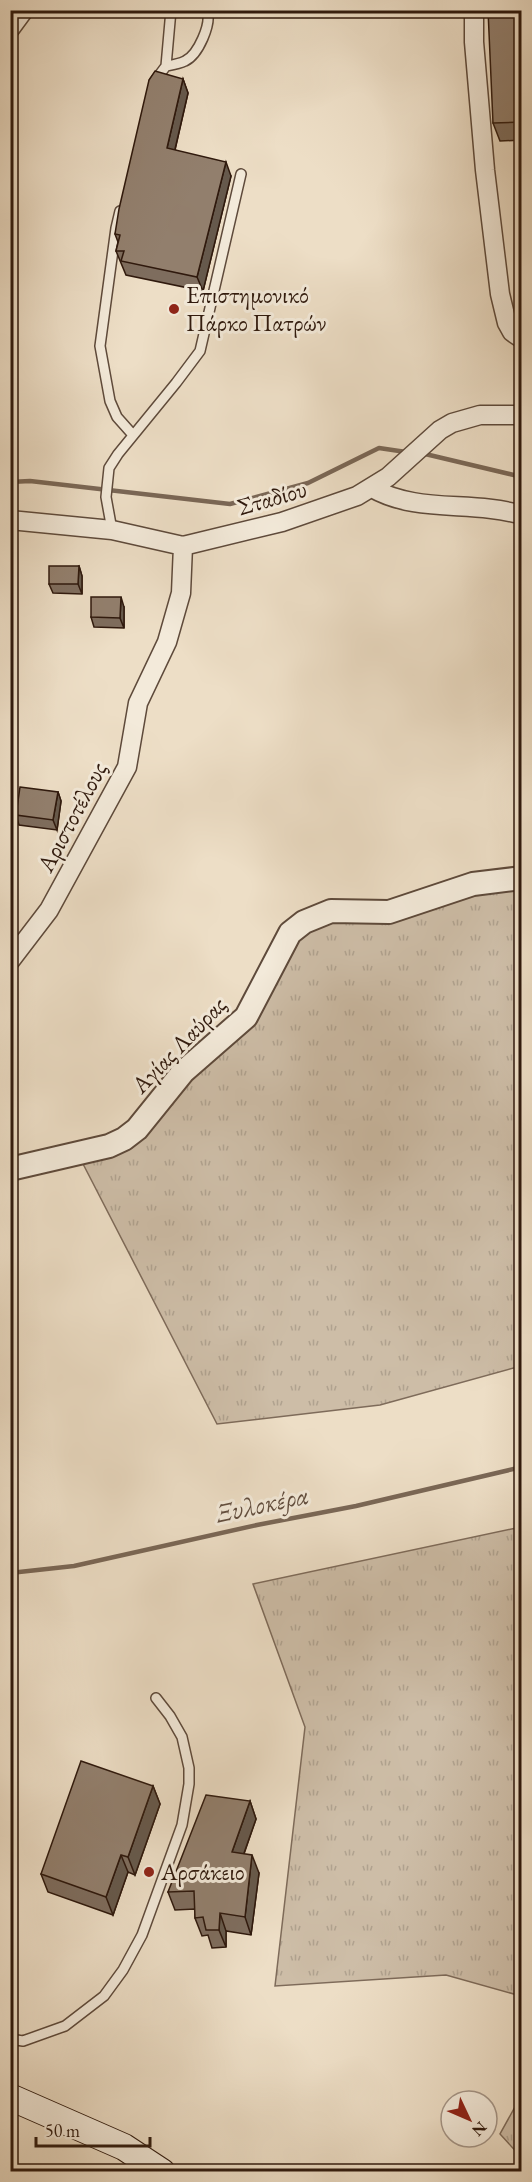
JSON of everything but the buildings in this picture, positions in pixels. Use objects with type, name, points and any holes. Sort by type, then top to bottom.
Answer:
[{"type":"main road","points":[[10,2097],[124,2147],[162,2172]]},
{"type":"street","points":[[10,29],[24,10]]},
{"type":"street","points":[[474,10],[474,42],[485,170],[500,294],[507,323],[512,332],[522,339]]},
{"type":"street","name":"Σταδίου","points":[[10,520],[112,530],[183,546],[282,522],[343,502],[372,488],[388,477],[424,444],[452,423],[471,416],[522,414]]},
{"type":"street","points":[[372,488],[398,500],[411,503],[471,506],[522,515]]},
{"type":"street","name":"Αριστοτέλους","points":[[10,961],[50,910],[127,767],[138,703],[167,642],[181,593],[183,546]]},
{"type":"street","name":"Αγίας Λαύρας","points":[[10,1169],[109,1146],[124,1139],[137,1129],[183,1072],[246,1017],[290,933],[304,922],[331,911],[389,912],[473,884],[522,878]]},
{"type":"lane","points":[[148,91],[166,66],[171,10]]},
{"type":"lane","points":[[166,66],[187,61],[201,46],[209,16],[207,10]]},
{"type":"lane","points":[[112,530],[106,498],[109,468],[200,351],[241,174]]},
{"type":"lane","points":[[121,205],[100,346],[110,401],[117,417],[134,435]]},
{"type":"lane","points":[[10,2039],[24,2040],[65,2026],[104,1996],[123,1971],[142,1935],[182,1825],[189,1784],[189,1768],[182,1737],[156,1698]]},
{"type":"green space","points":[[521,889],[521,1366],[380,1405],[217,1424],[81,1160],[130,1145],[292,943],[328,919],[474,894]]},
{"type":"green space","points":[[521,1527],[521,1996],[446,1975],[275,1986],[305,1727],[253,1584]]},
{"type":"green space","points":[[521,2096],[521,2157],[500,2134]]},
{"type":"waterway","points":[[10,482],[30,481],[230,504],[308,483],[379,448],[406,452]]},
{"type":"waterway","points":[[421,453],[522,477]]},
{"type":"waterway","name":"Ξυλοκέρα","points":[[10,1573],[74,1566],[257,1525],[356,1506],[522,1467]]},
{"type":"place","name":"Επιστημονικό Πάρκο Πατρών","points":[[174,309]]},
{"type":"place","name":"Αρσάκειο","points":[[149,1872]]}]
